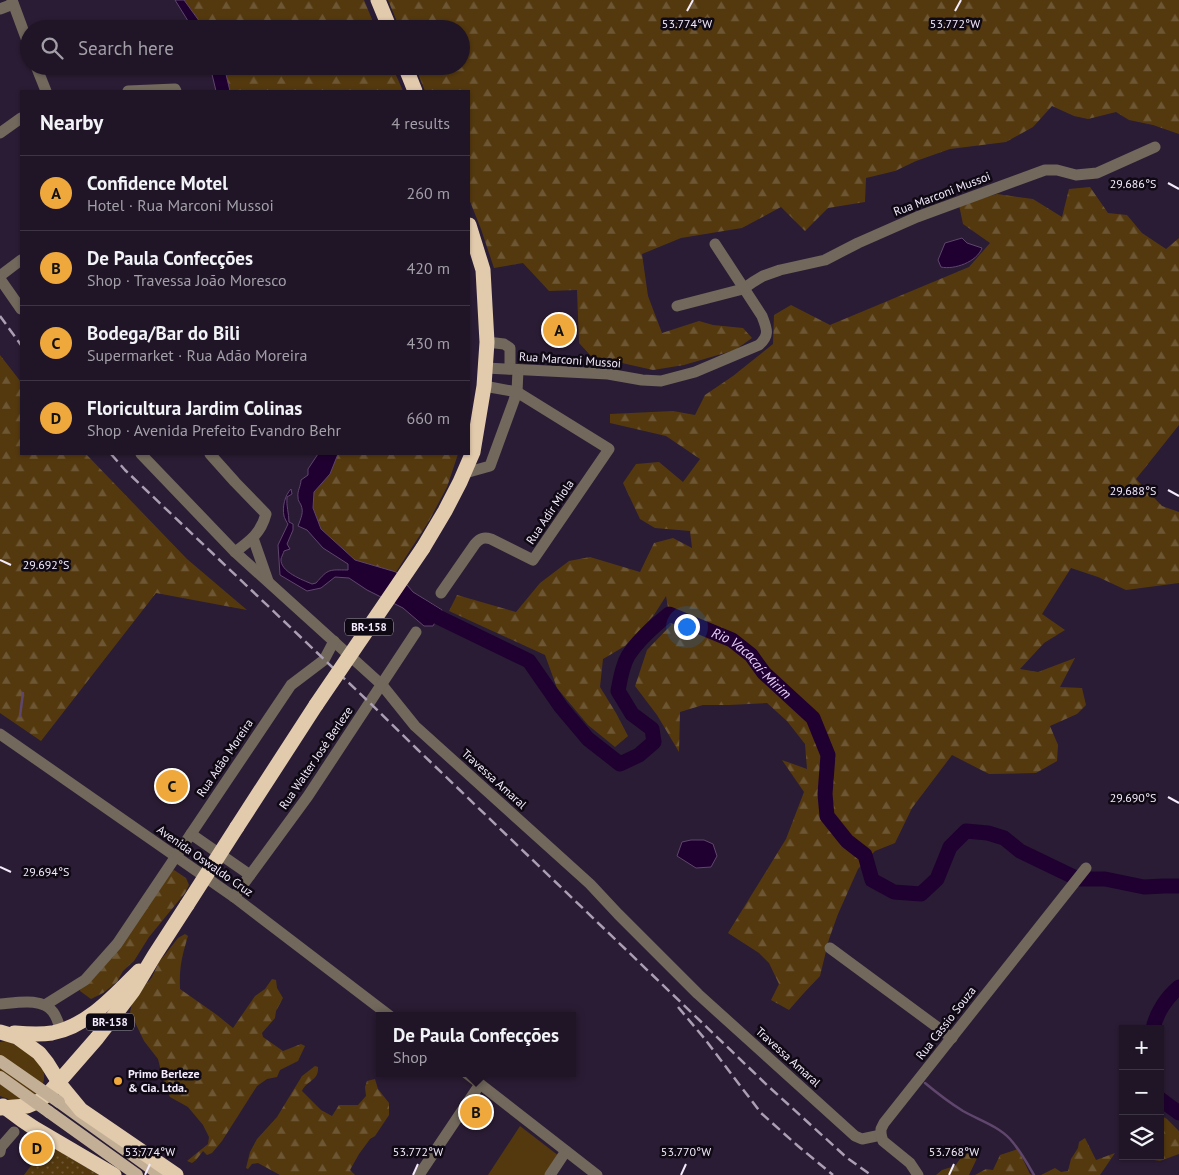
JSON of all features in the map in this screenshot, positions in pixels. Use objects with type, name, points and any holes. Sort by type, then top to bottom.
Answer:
[{"type":"highway","points":[[378,0],[386,20]]},
{"type":"highway","points":[[409,75],[415,90]]},
{"type":"highway","name":"BR-158","points":[[2,1106],[27,1106],[39,1101],[49,1093],[123,1005],[316,705],[445,511],[465,473],[473,452],[486,368],[488,342],[483,270],[470,228]]},
{"type":"highway","name":"BR-158","points":[[2,1032],[40,1035],[61,1031],[77,1024],[102,1006],[154,956]]},
{"type":"highway","name":"BR-158","points":[[2,1032],[17,1037],[39,1053],[58,1082]]},
{"type":"highway","points":[[58,1082],[81,1110],[176,1175]]},
{"type":"highway","points":[[2,1106],[34,1128],[114,1175]]},
{"type":"main road","points":[[0,1062],[160,1175]]},
{"type":"main road","points":[[0,1077],[137,1175]]},
{"type":"street","points":[[0,9],[12,2],[20,23]]},
{"type":"street","points":[[40,75],[46,90]]},
{"type":"street","points":[[152,90],[176,90]]},
{"type":"street","points":[[0,133],[20,121]]},
{"type":"street","name":"Rua Marconi Mussoi","points":[[677,306],[743,289],[763,276],[780,270],[825,260],[858,242],[917,217],[1045,170],[1057,170],[1076,175],[1097,174],[1155,146]]},
{"type":"street","name":"Rua Marconi Mussoi","points":[[486,368],[608,374],[661,381],[695,372],[759,346],[764,340],[767,330],[762,316],[715,244]]},
{"type":"street","points":[[20,261],[0,277],[20,307]]},
{"type":"street","points":[[465,473],[490,466],[517,392],[510,348],[504,344],[488,342]]},
{"type":"street","points":[[484,386],[517,392]]},
{"type":"street","name":"Rua Adir Miola","points":[[441,593],[479,539],[491,538],[534,560],[609,448],[517,392]]},
{"type":"street","name":"Travessa Amaral","points":[[142,455],[235,552],[382,685],[415,726],[590,884],[698,994],[855,1136],[862,1139],[881,1135]]},
{"type":"street","points":[[211,455],[266,514],[263,525],[253,538],[235,552]]},
{"type":"street","points":[[253,538],[268,582]]},
{"type":"street","name":"Rua Walter José Berleze","points":[[234,897],[308,796],[416,632]]},
{"type":"street","name":"Rua Adão Moreira","points":[[45,1006],[85,980],[117,944],[291,685],[324,660],[334,641]]},
{"type":"street","name":"Avenida Oswaldo Cruz","points":[[0,734],[234,897],[385,1012]]},
{"type":"street","points":[[191,834],[250,875]]},
{"type":"street","name":"Rua Cassio Souza","points":[[881,1135],[884,1123],[1086,868]]},
{"type":"street","points":[[830,948],[952,1038]]},
{"type":"street","points":[[0,1004],[33,1002],[45,1006],[55,1014],[61,1031]]},
{"type":"street","points":[[471,1077],[597,1175]]},
{"type":"street","points":[[419,1175],[480,1084]]},
{"type":"street","points":[[0,1152],[1,1147],[14,1132]]},
{"type":"street","points":[[881,1135],[883,1141],[910,1163],[918,1175]]},
{"type":"street","points":[[550,1175],[566,1150]]},
{"type":"green space","points":[[184,0],[364,0],[372,20],[198,20]]},
{"type":"green space","points":[[388,0],[1179,0],[1179,134],[1153,125],[1129,120],[1116,112],[1088,119],[1074,116],[1052,106],[1033,127],[1006,142],[950,149],[895,171],[866,178],[865,202],[828,208],[805,231],[781,207],[742,228],[681,238],[642,254],[648,296],[662,333],[699,321],[713,325],[743,328],[752,338],[735,350],[684,365],[653,370],[591,356],[579,343],[577,290],[549,291],[523,263],[494,268],[470,202],[470,90],[425,90],[419,75],[470,75],[470,20],[396,20]]},
{"type":"green space","points":[[226,75],[396,75],[403,90],[230,90]]},
{"type":"green space","points":[[1090,187],[1108,213],[1127,215],[1142,233],[1166,249],[1179,238],[1179,425],[1136,479],[1162,506],[1179,512],[1179,583],[1126,590],[1098,577],[1071,568],[1042,614],[1065,630],[1044,643],[1020,669],[1038,672],[1075,658],[1060,687],[1082,688],[1086,705],[1077,714],[1050,726],[1058,745],[1057,761],[1036,773],[989,774],[952,755],[912,808],[895,843],[875,851],[858,869],[829,939],[820,976],[789,1010],[771,1000],[779,984],[769,963],[759,953],[728,933],[786,839],[804,792],[782,760],[807,769],[805,744],[787,721],[767,703],[703,705],[680,712],[679,752],[657,715],[635,686],[647,650],[671,625],[666,596],[654,615],[625,646],[603,659],[600,687],[628,736],[615,747],[588,725],[557,688],[545,655],[449,611],[457,595],[516,612],[540,583],[569,561],[590,557],[640,572],[654,543],[673,538],[692,548],[690,531],[655,528],[640,519],[623,483],[636,464],[659,462],[683,482],[700,459],[666,436],[610,423],[610,414],[673,411],[695,415],[705,395],[733,376],[773,344],[774,315],[791,305],[830,325],[969,267],[990,243],[963,224],[959,205],[997,194],[1033,199],[1062,217],[1069,189]]},
{"type":"green space","points":[[0,355],[20,381],[20,455],[87,455],[187,559],[247,610],[156,593],[41,741],[0,713]]},
{"type":"green space","points":[[338,455],[458,455],[447,487],[429,521],[396,572],[355,560],[321,529],[313,508],[314,492],[330,474]]},
{"type":"green space","points":[[174,870],[186,878],[189,885],[185,893],[149,937],[134,961],[123,971],[117,982],[103,993],[91,999],[80,991],[81,986],[169,872]]},
{"type":"green space","points":[[185,934],[188,936],[181,962],[180,989],[233,1028],[255,996],[265,989],[272,979],[276,980],[277,988],[283,998],[276,1011],[275,1018],[262,1033],[263,1037],[283,1051],[301,1044],[305,1046],[298,1061],[280,1070],[277,1077],[267,1079],[257,1086],[222,1141],[212,1153],[207,1155],[203,1151],[192,1163],[187,1161],[208,1144],[209,1137],[203,1125],[188,1107],[170,1097],[165,1087],[158,1059],[144,1041],[130,1012],[133,1000],[152,977],[159,962],[178,938]]},
{"type":"green space","points":[[7,1041],[30,1054],[43,1068],[44,1080],[37,1096],[17,1102],[0,1096],[0,1042]]},
{"type":"green space","points":[[315,1066],[318,1067],[317,1075],[302,1091],[321,1110],[332,1116],[339,1105],[358,1105],[366,1096],[365,1087],[367,1081],[375,1079],[378,1089],[389,1103],[389,1115],[375,1136],[370,1139],[359,1154],[350,1170],[355,1175],[280,1175],[258,1163],[252,1164],[248,1169],[246,1168],[250,1152],[257,1139],[277,1117],[302,1076]]},
{"type":"green space","points":[[1164,1117],[1179,1131],[1179,1154],[1164,1160]]},
{"type":"green space","points":[[520,1126],[559,1156],[546,1175],[488,1175]]},
{"type":"green space","points":[[1085,1138],[1096,1160],[1115,1153],[1100,1175],[1041,1175],[1055,1168],[1061,1172],[1068,1171],[1079,1142]]},
{"type":"green space","points":[[47,1144],[99,1175],[24,1175]]},
{"type":"green space","points":[[1018,1149],[1030,1174],[1033,1175],[975,1175],[986,1169],[993,1170],[1000,1155]]},
{"type":"green space","points":[[974,1150],[979,1154],[969,1175],[936,1175],[942,1170],[955,1166],[962,1156]]},
{"type":"shaded area","points":[[175,0],[184,0],[198,20],[187,20]]},
{"type":"shaded area","points":[[212,75],[226,75],[230,90],[216,90]]},
{"type":"shaded area","points":[[962,238],[967,243],[982,248],[979,253],[964,264],[946,268],[941,267],[938,260],[945,243]]},
{"type":"shaded area","points":[[317,455],[338,455],[330,474],[314,492],[313,508],[321,529],[355,560],[396,572],[413,592],[442,610],[433,626],[424,626],[403,608],[367,590],[349,578],[335,577],[321,588],[307,591],[280,575],[278,545],[288,524],[284,517],[283,509],[286,498],[291,489],[292,494],[287,497],[287,503],[289,522],[293,524],[293,530],[287,544],[290,549],[284,551],[281,558],[284,568],[293,575],[312,584],[316,583],[330,571],[348,570],[348,564],[323,548],[307,530],[298,526],[302,508],[298,495],[301,480],[308,475],[308,469]]},
{"type":"shaded area","points":[[704,840],[713,844],[717,856],[711,867],[696,868],[677,856],[682,842]]},
{"type":"waterway","name":"Rio Vacacaí-Mirim","points":[[420,606],[438,617],[529,661],[561,707],[588,739],[620,764],[639,755],[654,742],[652,729],[632,714],[618,691],[626,660],[641,639],[669,614],[732,640],[751,655],[764,673],[813,718],[828,755],[825,794],[827,816],[847,841],[865,855],[872,880],[894,892],[921,894],[937,879],[950,847],[966,831],[988,833],[1004,838],[1020,851],[1078,879],[1105,879],[1144,887],[1179,886]]},
{"type":"waterway","points":[[20,716],[23,693]]},
{"type":"waterway","name":"Rio Vacacaí-Mirim","points":[[1154,1025],[1163,1006],[1179,987]]},
{"type":"waterway","points":[[925,1083],[958,1108],[1005,1134],[1017,1148],[1034,1175]]},
{"type":"waterway","name":"Rio Vacacaí-Mirim","points":[[1164,1102],[1179,1113]]},
{"type":"railway","points":[[0,316],[20,344]]},
{"type":"railway","points":[[112,455],[125,470],[768,1086],[846,1157],[871,1175]]},
{"type":"railway","points":[[678,1007],[761,1113],[833,1175]]},
{"type":"place","name":"Confidence Motel","points":[[559,330]]},
{"type":"place","name":"Bodega/Bar do Bili","points":[[172,786]]},
{"type":"place","name":"Primo Berleze & Cia. Ltda.","points":[[118,1081]]},
{"type":"place","name":"De Paula Confecções","points":[[476,1112]]},
{"type":"place","name":"Floricultura Jardim Colinas","points":[[37,1148]]}]
